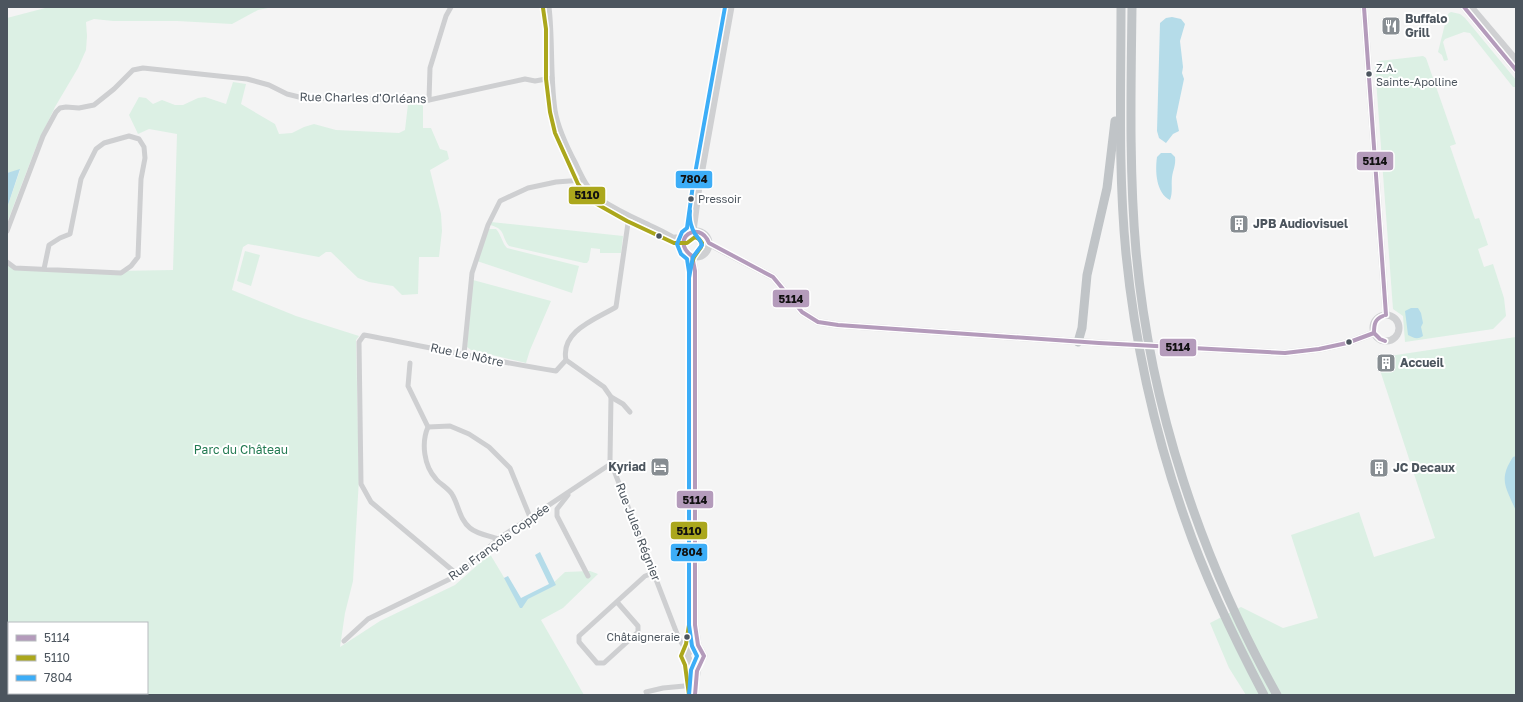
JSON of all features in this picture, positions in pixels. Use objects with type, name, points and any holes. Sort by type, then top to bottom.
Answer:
[{"type":"highway","points":[[1121,7],[1122,197],[1126,254],[1138,341],[1153,411],[1171,476],[1185,519],[1204,571],[1225,618],[1264,695]]},
{"type":"highway","points":[[1132,7],[1131,128],[1133,204],[1136,251],[1150,348],[1163,409],[1195,516],[1215,568],[1235,613],[1277,695]]},
{"type":"highway","points":[[1078,342],[1082,328],[1087,275],[1108,188],[1116,109],[1121,93]]},
{"type":"street","points":[[429,100],[430,68],[446,16],[451,7]]},
{"type":"street","points":[[549,7],[552,29],[552,78],[556,112],[561,131],[583,180],[591,191],[599,198],[629,216],[684,240]]},
{"type":"street","points":[[697,232],[695,218],[699,186],[731,7]]},
{"type":"street","points":[[1364,7],[1386,315]]},
{"type":"street","points":[[1464,7],[1516,70]]},
{"type":"street","points":[[1471,7],[1516,60]]},
{"type":"street","name":"Rue Charles d'Orléans","points":[[7,231],[43,136],[56,112],[60,108],[79,108],[94,105],[114,89],[133,70],[143,68],[247,79],[302,98],[429,100],[525,79],[535,81],[552,78]]},
{"type":"street","points":[[7,262],[15,268],[121,273],[134,264],[138,257],[141,179],[145,158],[144,147],[139,139],[129,136],[104,143],[96,148],[81,179],[70,234],[49,245],[44,269]]},
{"type":"street","points":[[464,354],[472,273],[488,225],[500,201],[528,188],[556,182],[583,180]]},
{"type":"street","points":[[629,216],[616,307],[578,329],[570,338],[565,354],[566,360],[604,387],[612,397],[623,404],[630,412]]},
{"type":"street","points":[[684,240],[697,232]]},
{"type":"street","points":[[695,271],[701,255],[708,246],[707,238],[697,232]]},
{"type":"street","points":[[684,240],[686,251],[692,256],[695,271],[695,625],[700,649],[704,656],[702,660],[695,663]]},
{"type":"street","points":[[708,246],[720,249],[773,277],[802,312],[818,322],[838,325],[1078,342],[1285,353],[1319,349],[1345,343],[1374,333]]},
{"type":"street","points":[[692,256],[701,255]]},
{"type":"street","points":[[1386,315],[1393,318],[1399,329],[1396,337],[1385,341],[1378,338],[1374,333],[1373,328],[1376,321],[1382,316],[1386,315]]},
{"type":"street","name":"Rue Le Nôtre","points":[[458,575],[372,502],[361,484],[359,342],[364,335],[464,354],[496,362],[556,371],[566,360]]},
{"type":"street","points":[[410,363],[408,386],[428,427],[425,435],[425,452],[430,471],[436,479],[453,495],[464,523],[472,530],[498,539]]},
{"type":"street","name":"Rue Jules Régnier","points":[[612,397],[610,460],[679,640],[689,651]]},
{"type":"street","points":[[428,427],[450,426],[469,434],[489,447],[510,468],[530,517]]},
{"type":"street","name":"Rue François Coppée","points":[[344,641],[368,619],[458,575],[498,539],[612,463]]},
{"type":"street","points":[[571,491],[559,505],[556,512],[588,576]]},
{"type":"street","points":[[618,602],[638,626],[638,632],[604,663],[597,663],[579,642],[580,636],[645,576],[654,572]]},
{"type":"street","points":[[695,625],[688,659],[695,663]]},
{"type":"street","points":[[689,651],[695,648],[700,649]]},
{"type":"street","points":[[694,695],[695,663]]},
{"type":"street","points":[[646,692],[663,688],[695,685]]},
{"type":"green space","points":[[49,7],[273,7],[258,10],[232,24],[177,21],[113,21],[94,19],[86,22],[86,50],[78,68],[55,107],[36,147],[7,223],[7,208],[20,170],[7,173],[7,18]]},
{"type":"green space","points":[[1451,12],[1460,14],[1465,18],[1516,80],[1516,87],[1513,87],[1470,33],[1464,32],[1445,39],[1443,42],[1448,60],[1444,61],[1442,55],[1438,52],[1447,16]]},
{"type":"green space","points":[[1423,56],[1426,58],[1456,144],[1450,146],[1475,219],[1479,218],[1488,245],[1478,249],[1484,267],[1493,264],[1504,298],[1506,316],[1493,329],[1405,342],[1403,316],[1393,309],[1375,66],[1379,61]]},
{"type":"green space","name":"Parc du Château","points":[[233,82],[246,84],[241,104],[275,124],[279,134],[292,133],[314,124],[336,130],[399,133],[405,130],[408,104],[423,105],[423,128],[431,128],[440,149],[447,151],[449,159],[430,170],[441,214],[442,231],[439,257],[419,257],[418,294],[402,295],[393,286],[369,282],[358,278],[331,252],[326,252],[319,257],[248,244],[243,247],[232,290],[296,316],[359,336],[356,340],[359,479],[353,581],[345,613],[340,647],[380,621],[455,585],[490,554],[518,601],[552,584],[565,572],[590,571],[598,574],[563,608],[541,620],[584,695],[7,695],[7,630],[8,694],[148,694],[148,622],[7,623],[7,265],[57,272],[173,270],[177,134],[149,129],[138,134],[129,115],[139,97],[146,98],[153,104],[162,100],[175,105],[183,105],[198,98],[205,97],[226,104]]},
{"type":"green space","points":[[491,222],[623,236],[621,253],[600,253],[600,249],[591,248],[589,260],[587,263],[584,263],[509,246],[501,231],[490,225]]},
{"type":"green space","points":[[489,229],[496,229],[507,248],[579,266],[572,293],[477,261]]},
{"type":"green space","points":[[245,251],[260,255],[251,286],[237,281]]},
{"type":"green space","points":[[473,280],[551,301],[526,363],[471,350],[467,347]]},
{"type":"green space","points":[[1516,337],[1516,695],[1246,695],[1229,668],[1210,623],[1241,607],[1283,628],[1318,618],[1291,535],[1359,512],[1374,557],[1435,538],[1376,358]]},
{"type":"water","points":[[1172,17],[1181,19],[1185,24],[1180,41],[1183,67],[1182,73],[1184,79],[1176,117],[1179,131],[1173,134],[1166,143],[1159,138],[1157,131],[1160,23],[1166,18]]},
{"type":"water","points":[[1161,153],[1171,153],[1175,157],[1170,200],[1165,197],[1159,187],[1156,169],[1157,157]]},
{"type":"water","points":[[20,169],[7,208],[7,173]]},
{"type":"water","points":[[1411,308],[1418,308],[1421,313],[1423,323],[1421,327],[1423,336],[1419,338],[1414,338],[1408,335],[1405,311]]},
{"type":"water","points":[[1516,456],[1516,511],[1505,484],[1505,478],[1508,465],[1513,457]]},
{"type":"water","points":[[540,552],[556,585],[528,599],[522,608],[520,608],[504,578],[508,576],[521,598],[549,584],[535,555]]},
{"type":"waterway","points":[[7,526],[7,537]]},
{"type":"transit line","name":"7804","points":[[689,695],[691,670],[697,656],[692,646],[689,625],[689,272],[687,259],[681,254],[677,244],[682,232],[687,228],[693,185],[725,7]]},
{"type":"transit line","name":"5114","points":[[1364,7],[1386,315]]},
{"type":"transit line","name":"5114","points":[[1464,7],[1516,70]]},
{"type":"transit line","name":"5110","points":[[543,8],[546,29],[546,79],[550,112],[555,133],[578,184],[595,203],[627,221],[674,243],[687,243],[695,237],[702,243],[694,257],[689,271],[689,625],[686,644],[681,656],[685,665],[689,695]]},
{"type":"transit line","name":"7804","points":[[689,278],[693,257],[702,245],[692,229],[690,211]]},
{"type":"transit line","name":"5114","points":[[695,695],[697,671],[704,656],[698,645],[695,625],[695,271],[692,256],[686,250],[684,244],[685,238],[688,234],[699,232],[709,243],[773,277],[802,312],[818,322],[838,325],[1099,343],[1285,353],[1319,349],[1347,343],[1374,333]]},
{"type":"transit line","name":"5114","points":[[1383,316],[1376,322],[1374,333],[1380,339],[1385,341]]},
{"type":"place","name":"Buffalo Grill","points":[[1391,26]]},
{"type":"place","name":"Z.A. Sainte-Apolline","points":[[1369,74]]},
{"type":"place","name":"Pressoir","points":[[691,199]]},
{"type":"place","name":"JPB Audiovisuel","points":[[1239,224]]},
{"type":"place","name":"Accueil","points":[[1386,363]]},
{"type":"place","name":"Kyriad","points":[[660,467]]},
{"type":"place","name":"JC Decaux","points":[[1379,468]]},
{"type":"place","name":"Châtaigneraie","points":[[687,637]]}]
